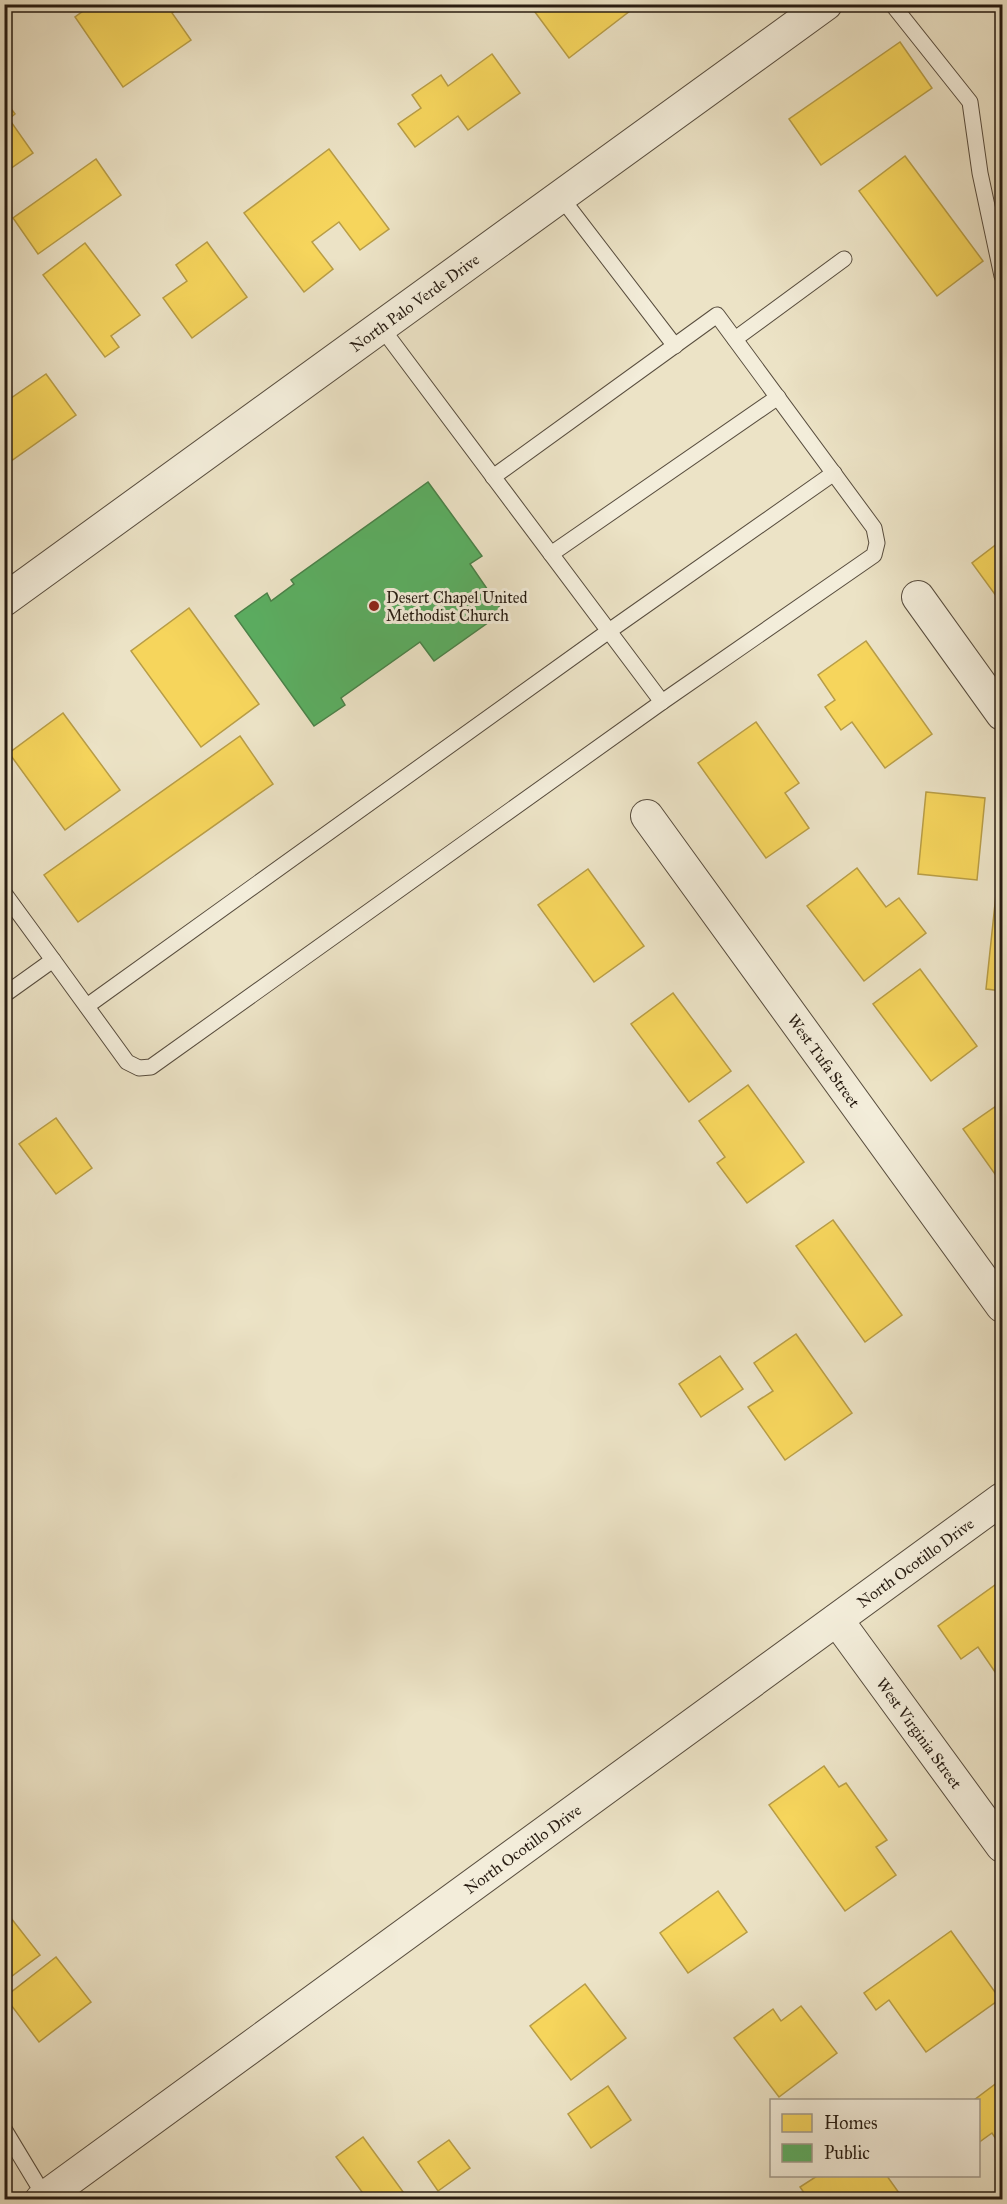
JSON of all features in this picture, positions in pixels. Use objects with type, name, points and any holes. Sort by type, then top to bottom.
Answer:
[{"type":"street","name":"North Palo Verde Drive","points":[[4,600],[826,4]]},
{"type":"street","points":[[918,597],[1002,714]]},
{"type":"street","name":"West Tufa Street","points":[[646,816],[1002,1306]]},
{"type":"street","name":"North Ocotillo Drive","points":[[43,2198],[1002,1499]]},
{"type":"street","name":"West Virginia Street","points":[[837,1620],[1002,1846]]},
{"type":"lane","points":[[892,4],[970,102],[980,172],[1002,276]]},
{"type":"lane","points":[[560,196],[675,346]]},
{"type":"lane","points":[[735,339],[844,259]]},
{"type":"lane","points":[[4,893],[127,1062],[139,1068],[151,1068],[662,702],[874,555],[877,543],[874,528],[717,315],[493,477]]},
{"type":"lane","points":[[381,327],[662,702]]},
{"type":"lane","points":[[551,554],[777,396]]},
{"type":"lane","points":[[87,1006],[609,631],[834,473]]},
{"type":"lane","points":[[4,995],[53,960]]},
{"type":"lane","points":[[4,2129],[43,2198]]},
{"type":"building: Homes","points":[[93,4],[184,4],[172,13],[191,40],[123,87],[75,17]]},
{"type":"building: Homes","points":[[529,4],[639,4],[569,58]]},
{"type":"building: Homes","points":[[900,42],[932,88],[821,165],[789,119]]},
{"type":"building: Homes","points":[[492,54],[520,93],[468,130],[458,116],[415,147],[398,124],[421,108],[412,95],[441,75],[448,86]]},
{"type":"building: Homes","points":[[4,99],[15,114],[9,119],[33,153],[4,173]]},
{"type":"building: Homes","points":[[329,149],[389,229],[360,250],[339,222],[312,242],[333,269],[304,292],[244,213]]},
{"type":"building: Homes","points":[[905,156],[983,261],[937,296],[859,191]]},
{"type":"building: Homes","points":[[96,159],[121,195],[38,254],[13,218]]},
{"type":"building: Homes","points":[[207,242],[247,297],[192,338],[163,298],[187,281],[176,265]]},
{"type":"building: Homes","points":[[85,243],[140,315],[111,336],[119,347],[105,357],[43,275]]},
{"type":"building: Homes","points":[[46,374],[76,415],[4,466],[4,403]]},
{"type":"building: Homes","points":[[1002,540],[1002,604],[972,563]]},
{"type":"building: Homes","points":[[189,608],[259,704],[201,747],[131,651]]},
{"type":"building: Homes","points":[[866,641],[932,734],[885,768],[852,722],[841,730],[825,707],[835,700],[818,675]]},
{"type":"building: Homes","points":[[63,713],[120,790],[65,830],[9,753]]},
{"type":"building: Homes","points":[[756,722],[799,783],[785,793],[809,828],[766,858],[698,763]]},
{"type":"building: Homes","points":[[240,736],[273,784],[78,922],[44,875]]},
{"type":"building: Homes","points":[[926,792],[985,798],[977,880],[918,874]]},
{"type":"building: Homes","points":[[857,868],[886,907],[899,898],[926,933],[864,981],[807,906]]},
{"type":"building: Homes","points":[[588,869],[644,946],[594,982],[538,905]]},
{"type":"building: Homes","points":[[997,885],[1002,886],[1002,991],[986,989]]},
{"type":"building: Homes","points":[[920,969],[977,1046],[931,1081],[873,1004]]},
{"type":"building: Homes","points":[[673,993],[731,1071],[689,1102],[631,1024]]},
{"type":"building: Homes","points":[[748,1085],[804,1162],[747,1203],[717,1163],[725,1157],[699,1121]]},
{"type":"building: Homes","points":[[1002,1102],[1002,1184],[963,1129]]},
{"type":"building: Homes","points":[[56,1118],[92,1168],[56,1194],[19,1144]]},
{"type":"building: Homes","points":[[833,1220],[902,1315],[865,1342],[796,1246]]},
{"type":"building: Homes","points":[[796,1334],[852,1413],[785,1460],[748,1407],[773,1391],[754,1363]]},
{"type":"building: Homes","points":[[720,1356],[743,1389],[701,1417],[679,1384]]},
{"type":"building: Homes","points":[[1002,1580],[1002,1682],[978,1647],[961,1659],[938,1626]]},
{"type":"building: Homes","points":[[824,1766],[839,1787],[846,1783],[887,1840],[876,1847],[896,1875],[845,1911],[769,1805]]},
{"type":"building: Homes","points":[[718,1891],[747,1932],[688,1973],[660,1933]]},
{"type":"building: Homes","points":[[7,1913],[40,1955],[4,1982],[4,1915]]},
{"type":"building: Homes","points":[[951,1931],[1000,1999],[926,2052],[889,2000],[876,2010],[864,1993]]},
{"type":"building: Homes","points":[[56,1957],[91,2002],[39,2042],[5,1997]]},
{"type":"building: Homes","points":[[585,1984],[626,2038],[571,2080],[530,2026]]},
{"type":"building: Homes","points":[[801,2006],[837,2053],[779,2097],[734,2038],[773,2009],[781,2021]]},
{"type":"building: Homes","points":[[1002,2079],[1002,2148],[992,2133],[980,2142],[980,2099],[975,2099]]},
{"type":"building: Homes","points":[[608,2086],[631,2120],[591,2148],[568,2114]]},
{"type":"building: Homes","points":[[363,2137],[409,2200],[368,2200],[336,2157]]},
{"type":"building: Homes","points":[[449,2140],[470,2168],[438,2191],[418,2162]]},
{"type":"building: Homes","points":[[815,2177],[888,2177],[904,2200],[809,2200],[800,2187]]},
{"type":"building: Public","name":"Desert Chapel United Methodist Church","points":[[428,482],[482,556],[470,564],[503,612],[434,661],[420,642],[341,698],[345,705],[314,726],[235,616],[267,593],[271,601],[294,584],[291,580]]},
{"type":"place","name":"Desert Chapel United Methodist Church","points":[[374,606]]}]
